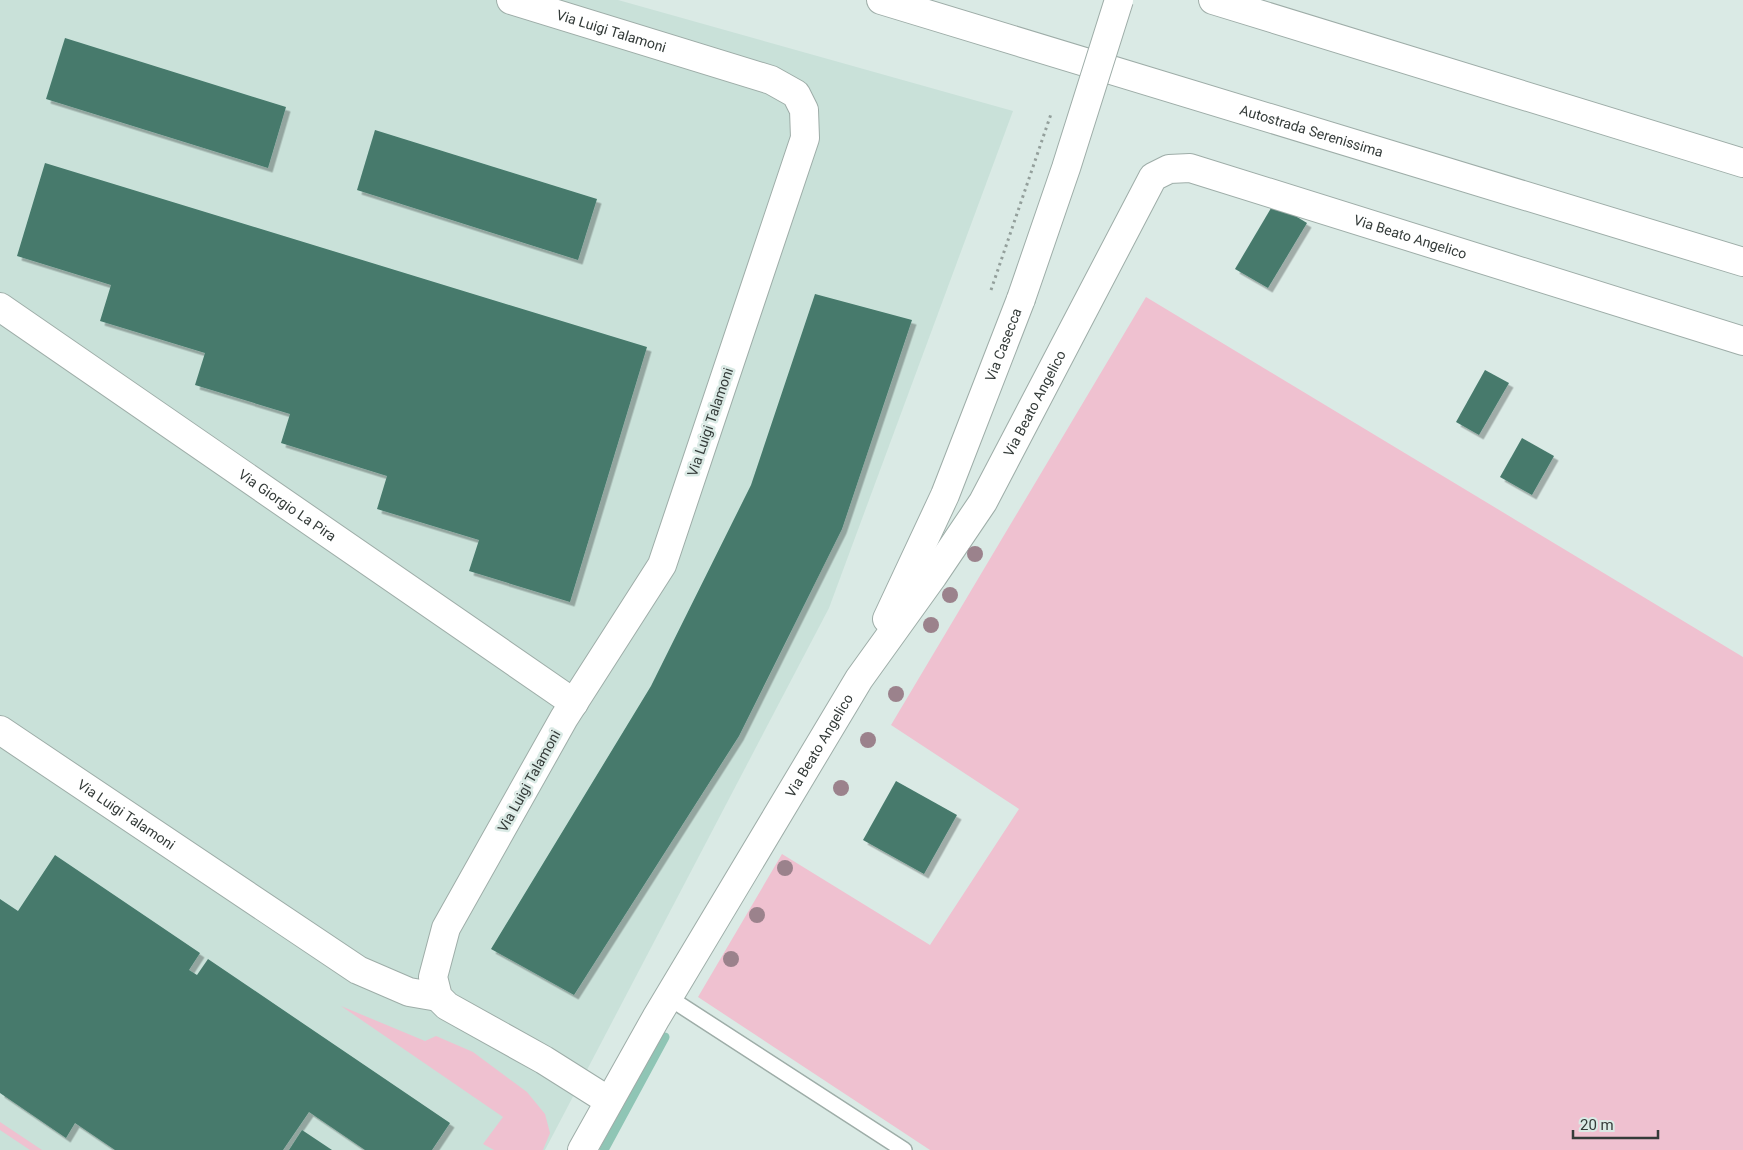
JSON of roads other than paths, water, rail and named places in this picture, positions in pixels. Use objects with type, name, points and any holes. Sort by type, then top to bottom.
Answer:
[{"type":"main road","name":"Via Luigi Talamoni","points":[[511,0],[771,80],[796,94],[804,110],[805,138],[662,566],[574,703],[446,928],[432,977],[438,997],[447,1006],[544,1060],[609,1101]]},
{"type":"main road","name":"Autostrada Serenissima","points":[[881,0],[1743,262]]},
{"type":"main road","name":"Via Casecca","points":[[858,679],[946,495],[1021,300],[1066,168],[1119,0]]},
{"type":"main road","points":[[1213,0],[1743,163]]},
{"type":"main road","name":"Via Beato Angelico","points":[[582,1150],[668,997],[858,679],[933,576],[983,502],[1152,177],[1169,170],[1190,168],[1743,341]]},
{"type":"main road","name":"Via Giorgio La Pira","points":[[0,308],[574,703]]},
{"type":"main road","name":"Via Luigi Talamoni","points":[[0,730],[358,970],[409,992],[438,997]]},
{"type":"lane","points":[[668,997],[904,1150]]},
{"type":"waterway","points":[[604,1150],[665,1037]]}]
